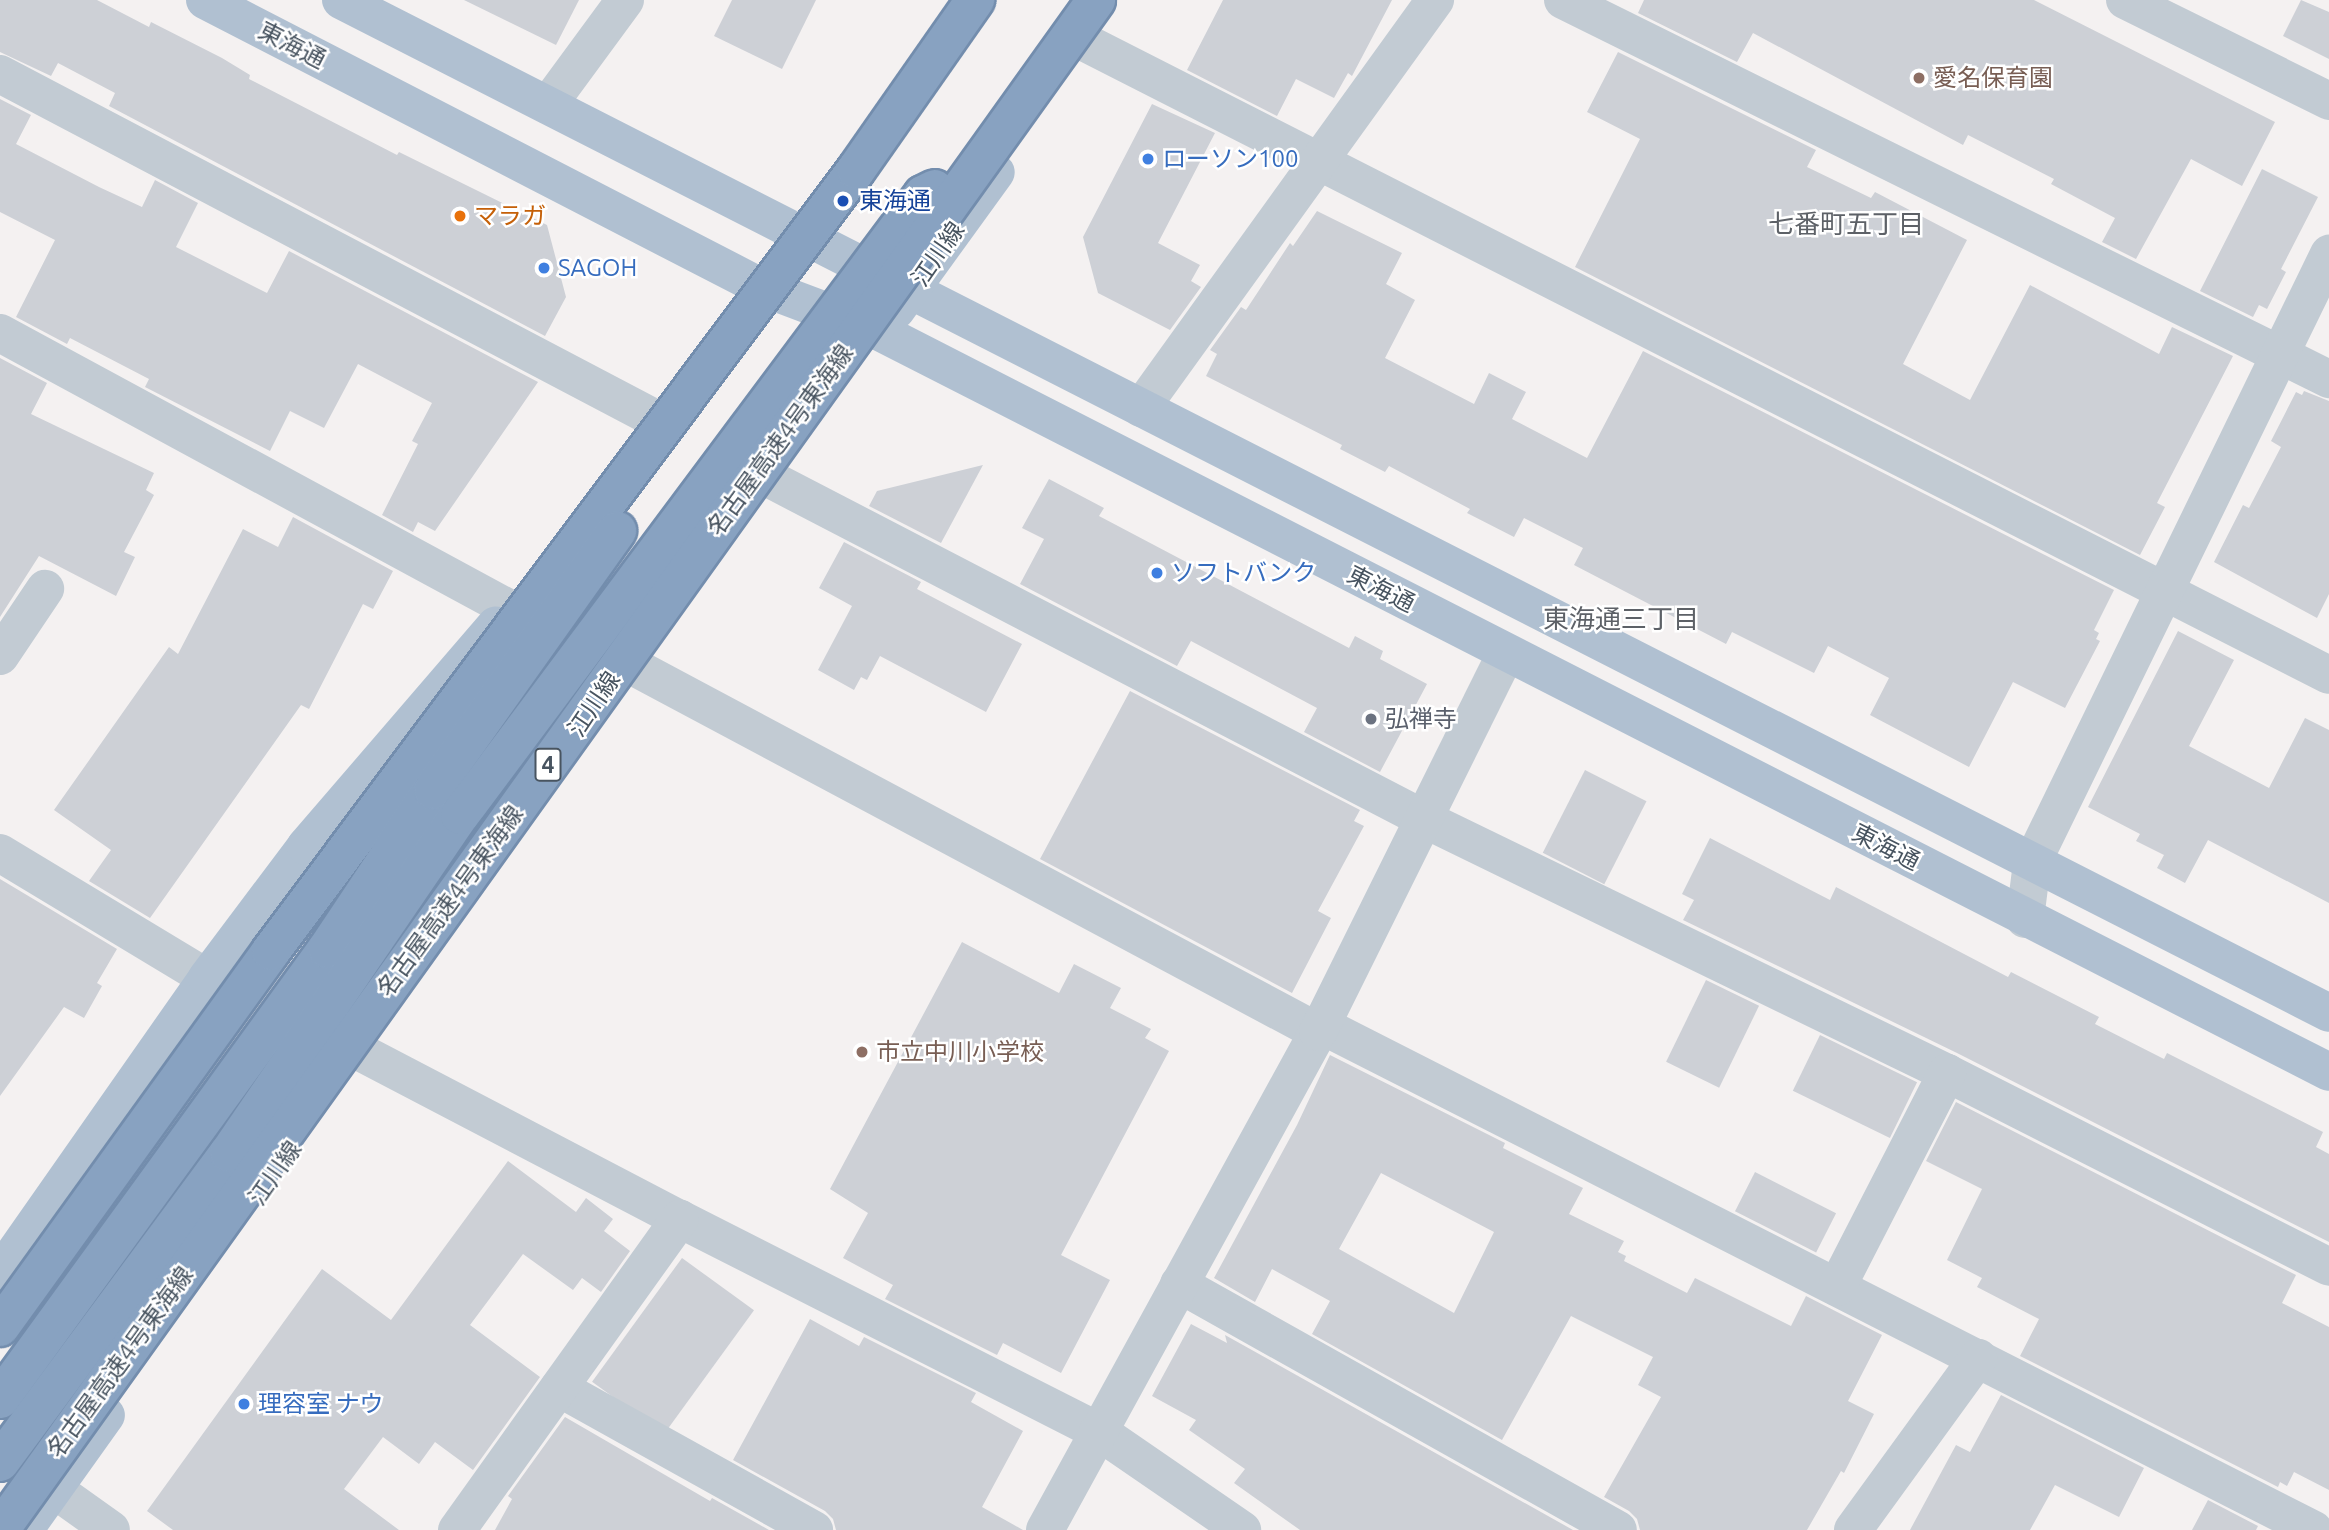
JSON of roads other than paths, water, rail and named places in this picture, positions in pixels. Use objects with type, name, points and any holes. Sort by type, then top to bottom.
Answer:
[{"type":"highway","points":[[0,1327],[279,939],[856,170],[975,0]]},
{"type":"highway","name":"名古屋高速4号東海線","points":[[0,1530],[1096,0]]},
{"type":"highway","points":[[0,1399],[327,949],[433,790],[842,214],[856,170]]},
{"type":"highway","points":[[0,1462],[229,1153],[460,815],[923,195],[972,172]]},
{"type":"main road","name":"東海通","points":[[205,0],[759,286],[878,331],[2329,1072]]},
{"type":"main road","points":[[341,0],[2329,1013]]},
{"type":"main road","points":[[0,1275],[207,978],[306,846],[509,609],[652,417],[759,286],[961,0]]},
{"type":"main road","name":"江川線","points":[[24,1530],[360,1052],[623,661],[878,331],[912,291],[1116,0]]},
{"type":"street","points":[[548,105],[625,0]]},
{"type":"street","points":[[1141,408],[1435,0]]},
{"type":"street","points":[[1563,0],[2329,379]]},
{"type":"street","points":[[2124,0],[2329,101]]},
{"type":"street","points":[[1086,43],[2329,675]]},
{"type":"street","points":[[0,74],[652,417]]},
{"type":"street","points":[[2025,919],[2032,863],[2329,254]]},
{"type":"street","points":[[0,333],[509,609]]},
{"type":"street","points":[[766,477],[1424,819],[1947,1073],[2329,1267]]},
{"type":"street","points":[[0,656],[45,589]]},
{"type":"street","points":[[1045,1530],[1319,1028],[1506,653]]},
{"type":"street","points":[[623,661],[1319,1028],[1978,1358],[2314,1530]]},
{"type":"street","points":[[0,853],[207,978]]},
{"type":"street","points":[[360,1052],[1098,1431],[1241,1530]]},
{"type":"street","points":[[1837,1287],[1947,1073]]},
{"type":"street","points":[[457,1530],[681,1219]]},
{"type":"street","points":[[1179,1284],[1618,1530]]},
{"type":"street","points":[[1853,1530],[1978,1358]]},
{"type":"street","points":[[559,1388],[814,1530]]},
{"type":"street","points":[[0,1451],[111,1530]]},
{"type":"place","name":"愛名保育園","points":[[1919,78]]},
{"type":"place","name":"ローソン100","points":[[1148,159]]},
{"type":"place","name":"東海通","points":[[843,201]]},
{"type":"place","name":"マラガ","points":[[460,216]]},
{"type":"place","name":"SAGOH","points":[[544,268]]},
{"type":"place","name":"ソフトバンク","points":[[1157,573]]},
{"type":"place","name":"弘禅寺","points":[[1371,719]]},
{"type":"place","name":"市立中川小学校","points":[[862,1052]]},
{"type":"place","name":"理容室 ナウ","points":[[244,1404]]},
{"type":"district","name":"七番町五丁目","points":[[1846,224]]},
{"type":"district","name":"東海通三丁目","points":[[1621,619]]}]
